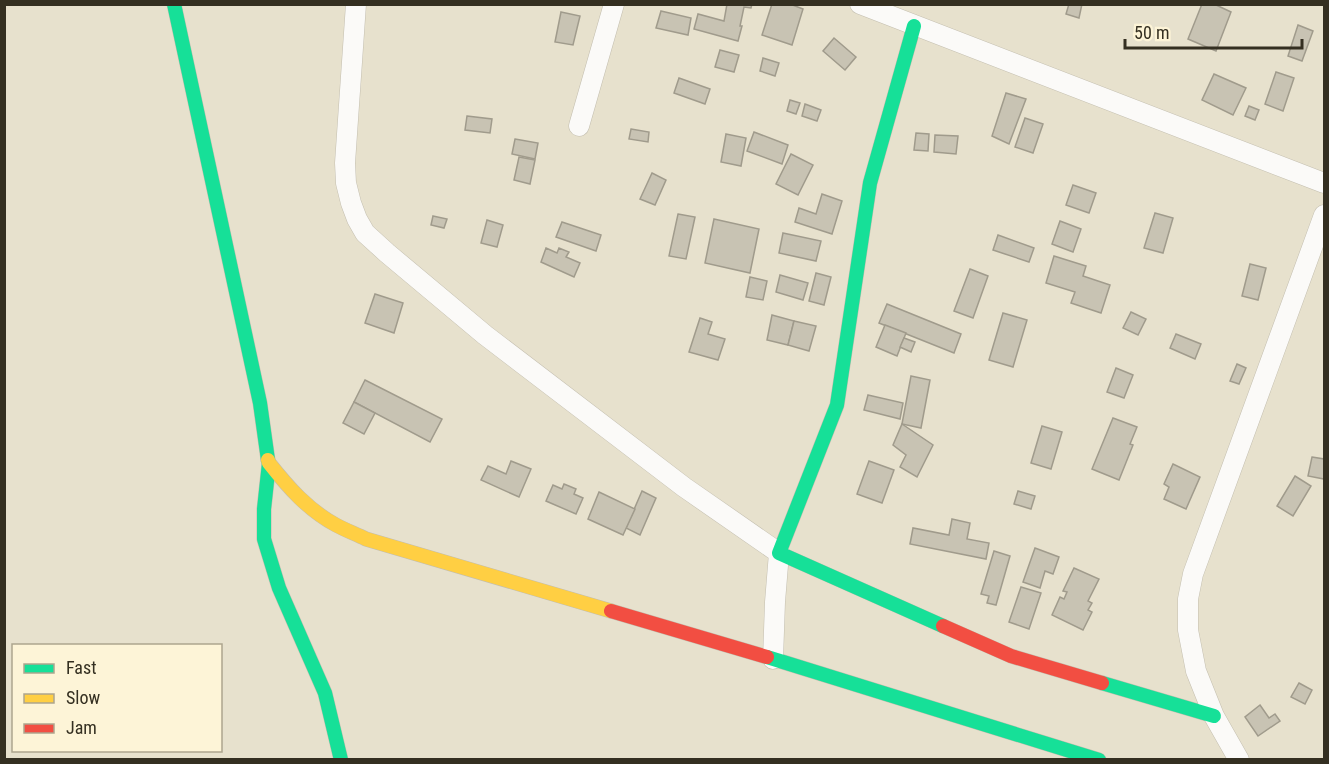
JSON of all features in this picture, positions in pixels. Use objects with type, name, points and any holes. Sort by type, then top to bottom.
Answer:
[{"type":"street","points":[[174,4],[260,403],[269,463],[264,509],[264,539],[279,588],[325,693],[341,759]]},
{"type":"street","points":[[356,4],[345,163],[346,183],[357,219],[365,233],[387,253],[485,335],[684,487],[779,553],[1011,656],[1215,716]]},
{"type":"street","points":[[579,126],[614,4]]},
{"type":"street","points":[[860,4],[1324,183]]},
{"type":"street","points":[[773,659],[779,553],[837,405],[870,183],[914,26]]},
{"type":"street","points":[[1239,759],[1215,716],[1196,671],[1188,630],[1188,599],[1193,574],[1324,215]]},
{"type":"street","points":[[269,463],[286,484],[308,505],[334,524],[366,539],[773,659],[1099,759]]},
{"type":"building","points":[[727,4],[752,4],[751,8],[744,7],[738,41],[694,29],[698,14],[724,21]]},
{"type":"building","points":[[772,4],[790,4],[803,9],[792,45],[762,35]]},
{"type":"building","points":[[1069,4],[1082,4],[1079,18],[1066,14]]},
{"type":"building","points":[[1202,4],[1214,4],[1231,12],[1216,51],[1188,39]]},
{"type":"building","points":[[661,11],[691,18],[688,35],[656,28]]},
{"type":"building","points":[[561,12],[580,16],[573,45],[555,42]]},
{"type":"building","points":[[1298,25],[1313,31],[1302,61],[1288,56]]},
{"type":"building","points":[[834,38],[856,57],[845,70],[823,51]]},
{"type":"building","points":[[720,50],[739,55],[734,72],[715,67]]},
{"type":"building","points":[[763,58],[779,63],[775,76],[760,71]]},
{"type":"building","points":[[1276,72],[1294,78],[1283,111],[1265,104]]},
{"type":"building","points":[[1214,74],[1246,88],[1233,115],[1202,100]]},
{"type":"building","points":[[679,78],[710,89],[705,104],[674,93]]},
{"type":"building","points":[[1006,93],[1026,99],[1009,144],[992,136]]},
{"type":"building","points":[[790,100],[800,103],[796,114],[787,111]]},
{"type":"building","points":[[805,104],[821,110],[817,121],[802,116]]},
{"type":"building","points":[[1249,106],[1259,110],[1255,120],[1245,116]]},
{"type":"building","points":[[467,116],[492,119],[490,133],[465,130]]},
{"type":"building","points":[[1025,118],[1043,124],[1033,153],[1015,147]]},
{"type":"building","points":[[631,129],[649,132],[648,142],[629,139]]},
{"type":"building","points":[[754,132],[788,145],[782,164],[747,151]]},
{"type":"building","points":[[916,133],[929,134],[928,151],[914,150]]},
{"type":"building","points":[[726,134],[746,138],[741,166],[721,162]]},
{"type":"building","points":[[935,135],[958,136],[956,154],[934,152]]},
{"type":"building","points":[[515,139],[538,143],[535,159],[512,154]]},
{"type":"building","points":[[791,154],[813,165],[798,195],[776,184]]},
{"type":"building","points":[[519,157],[535,160],[530,184],[514,180]]},
{"type":"building","points":[[652,173],[666,180],[655,205],[640,199]]},
{"type":"building","points":[[1073,185],[1096,193],[1089,213],[1066,205]]},
{"type":"building","points":[[822,194],[842,201],[832,234],[795,222],[799,208],[816,214]]},
{"type":"building","points":[[1155,213],[1173,218],[1163,253],[1144,248]]},
{"type":"building","points":[[678,214],[695,217],[686,259],[669,256]]},
{"type":"building","points":[[433,216],[447,219],[444,228],[431,225]]},
{"type":"building","points":[[714,219],[759,229],[750,273],[705,263]]},
{"type":"building","points":[[487,220],[503,225],[497,247],[481,243]]},
{"type":"building","points":[[1060,221],[1081,229],[1073,252],[1052,244]]},
{"type":"building","points":[[562,222],[601,235],[596,251],[556,237]]},
{"type":"building","points":[[783,233],[821,241],[816,261],[779,253]]},
{"type":"building","points":[[998,235],[1034,248],[1029,262],[993,250]]},
{"type":"building","points":[[546,248],[557,253],[559,248],[569,252],[566,257],[580,263],[574,277],[541,262]]},
{"type":"building","points":[[1054,256],[1086,266],[1083,276],[1110,285],[1101,313],[1071,303],[1075,292],[1046,283]]},
{"type":"building","points":[[1250,264],[1266,268],[1258,300],[1242,296]]},
{"type":"building","points":[[970,269],[988,276],[973,318],[954,311]]},
{"type":"building","points":[[816,273],[831,277],[824,305],[809,301]]},
{"type":"building","points":[[780,275],[808,283],[803,300],[776,292]]},
{"type":"building","points":[[750,277],[767,281],[763,300],[746,297]]},
{"type":"building","points":[[375,294],[403,303],[394,333],[365,323]]},
{"type":"building","points":[[887,304],[961,334],[954,353],[879,323]]},
{"type":"building","points":[[1131,312],[1146,319],[1138,335],[1123,328]]},
{"type":"building","points":[[1003,313],[1027,320],[1013,367],[989,360]]},
{"type":"building","points":[[772,315],[794,321],[788,345],[767,340]]},
{"type":"building","points":[[700,318],[712,322],[708,334],[725,339],[718,360],[689,352]]},
{"type":"building","points":[[794,321],[816,326],[809,351],[788,345]]},
{"type":"building","points":[[885,325],[906,333],[897,356],[876,347]]},
{"type":"building","points":[[1176,334],[1201,344],[1195,359],[1170,348]]},
{"type":"building","points":[[904,338],[915,342],[911,352],[900,347]]},
{"type":"building","points":[[1237,364],[1246,368],[1239,384],[1230,381]]},
{"type":"building","points":[[1116,368],[1133,375],[1124,398],[1107,392]]},
{"type":"building","points":[[911,376],[930,380],[921,428],[902,424]]},
{"type":"building","points":[[365,380],[442,419],[430,442],[354,402]]},
{"type":"building","points":[[868,395],[903,403],[900,419],[864,410]]},
{"type":"building","points":[[354,402],[375,413],[364,434],[343,423]]},
{"type":"building","points":[[1113,418],[1137,427],[1130,444],[1133,445],[1119,480],[1092,469]]},
{"type":"building","points":[[902,424],[933,445],[917,477],[900,467],[906,455],[893,445]]},
{"type":"building","points":[[1042,426],[1062,432],[1051,469],[1031,463]]},
{"type":"building","points":[[1312,457],[1324,459],[1324,479],[1308,476]]},
{"type":"building","points":[[511,461],[531,469],[519,497],[481,480],[488,466],[506,474]]},
{"type":"building","points":[[869,461],[894,470],[882,503],[857,494]]},
{"type":"building","points":[[1173,464],[1200,477],[1186,509],[1164,499],[1169,487],[1164,484]]},
{"type":"building","points":[[1295,476],[1311,486],[1293,516],[1277,506]]},
{"type":"building","points":[[564,484],[576,489],[574,494],[583,498],[576,514],[546,501],[553,485],[562,489]]},
{"type":"building","points":[[642,491],[656,498],[640,535],[626,528]]},
{"type":"building","points":[[1018,491],[1035,496],[1031,509],[1014,504]]},
{"type":"building","points":[[599,492],[635,509],[623,535],[588,519]]},
{"type":"building","points":[[952,519],[970,523],[967,539],[989,543],[986,559],[910,544],[913,528],[949,535]]},
{"type":"building","points":[[1035,548],[1059,557],[1053,574],[1045,571],[1040,588],[1023,582]]},
{"type":"building","points":[[994,551],[1010,556],[996,605],[987,603],[989,596],[981,594]]},
{"type":"building","points":[[1074,568],[1099,579],[1088,601],[1092,603],[1088,610],[1092,612],[1083,630],[1052,615],[1060,597],[1064,599],[1067,592],[1063,591]]},
{"type":"building","points":[[1021,587],[1041,593],[1029,629],[1009,622]]},
{"type":"building","points":[[1299,683],[1312,690],[1305,704],[1291,697]]},
{"type":"building","points":[[1260,705],[1269,718],[1275,714],[1280,721],[1258,736],[1245,717]]},
{"type":"traffic: fast","points":[[174,4],[260,403],[268,460]]},
{"type":"traffic: fast","points":[[914,26],[870,183],[837,405],[779,553],[943,626]]},
{"type":"traffic: fast","points":[[269,463],[264,509],[264,539],[279,588],[325,693],[341,760]]},
{"type":"traffic: fast","points":[[767,657],[1099,760]]},
{"type":"traffic: fast","points":[[1102,683],[1214,716]]},
{"type":"traffic: slow","points":[[268,460],[291,489],[316,512],[336,525],[366,539],[611,611]]},
{"type":"traffic: jam","points":[[611,611],[767,657]]},
{"type":"traffic: jam","points":[[943,626],[1011,656],[1102,683]]}]
